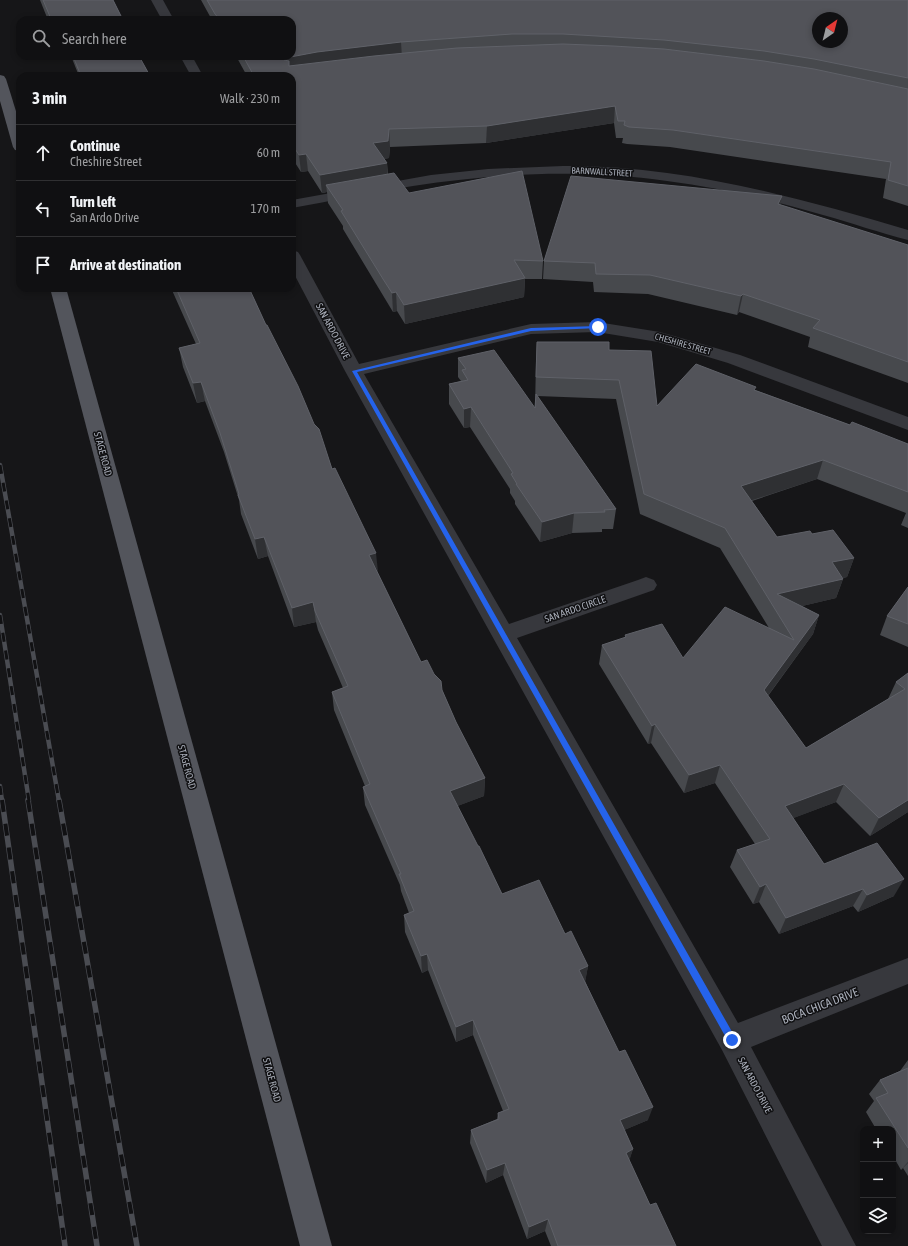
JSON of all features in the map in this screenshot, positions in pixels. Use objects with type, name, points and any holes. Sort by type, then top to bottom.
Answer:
[{"type":"main road","points":[[0,79],[16,133]]},
{"type":"main road","name":"STAGE ROAD","points":[[59,292],[316,1246]]},
{"type":"street","points":[[161,0],[167,16]]},
{"type":"street","points":[[188,60],[195,72]]},
{"type":"street","name":"BARNWALL STREET","points":[[296,203],[430,180],[507,172],[583,170],[663,176],[743,189],[822,209],[908,234]]},
{"type":"street","name":"SAN ARDO DRIVE","points":[[296,262],[354,371],[504,634],[732,1040],[840,1246]]},
{"type":"street","name":"CHESHIRE STREET","points":[[354,371],[531,329],[598,327],[660,337],[734,360],[908,424]]},
{"type":"street","name":"SAN ARDO CIRCLE","points":[[504,634],[646,585]]},
{"type":"street","name":"BOCA CHICA DRIVE","points":[[732,1040],[908,971]]},
{"type":"building","points":[[43,0],[113,0],[121,16],[50,16]]},
{"type":"building","points":[[207,0],[908,0],[908,78],[814,59],[764,51],[664,40],[563,34],[512,34],[401,42],[296,56],[296,16],[217,16]]},
{"type":"building","points":[[563,44],[664,49],[764,61],[814,69],[908,89],[908,186],[888,180],[891,162],[673,130],[629,127],[624,125],[625,121],[618,121],[615,106],[487,126],[389,129],[388,141],[373,143],[387,163],[320,175],[306,154],[299,155],[296,150],[296,72],[252,72],[245,60],[284,60],[289,61],[289,66],[457,48]]},
{"type":"building","points":[[75,60],[141,60],[148,72],[79,72]]},
{"type":"building","points":[[522,171],[543,261],[514,260],[525,278],[404,305],[396,292],[392,293],[341,211],[343,210],[326,185],[394,173],[409,193]]},
{"type":"building","points":[[571,176],[782,196],[778,204],[908,245],[908,362],[813,328],[820,320],[743,294],[741,296],[650,275],[596,274],[595,263],[544,261]]},
{"type":"building","points":[[178,292],[251,292],[266,325],[298,386],[314,424],[319,429],[332,469],[335,468],[376,553],[369,555],[421,662],[427,660],[434,674],[441,681],[442,690],[456,722],[485,778],[450,791],[502,894],[539,880],[565,934],[571,931],[588,966],[579,970],[619,1052],[625,1050],[653,1107],[620,1120],[633,1149],[626,1153],[650,1205],[656,1203],[676,1246],[558,1246],[548,1219],[529,1227],[505,1163],[487,1170],[471,1130],[499,1119],[498,1113],[509,1109],[473,1020],[456,1027],[427,954],[421,956],[404,915],[414,911],[399,874],[401,874],[363,787],[370,784],[332,692],[348,686],[315,611],[313,602],[292,608],[264,537],[255,539],[238,495],[239,494],[220,433],[201,382],[193,383],[179,348],[200,343]]},
{"type":"building","points":[[537,342],[609,342],[609,350],[651,351],[657,406],[696,364],[756,387],[754,390],[850,425],[852,422],[908,444],[908,492],[823,460],[741,486],[777,537],[810,531],[812,534],[833,530],[854,558],[832,562],[843,579],[777,594],[819,615],[764,690],[806,748],[905,689],[896,682],[908,673],[908,800],[879,818],[844,784],[785,806],[824,864],[877,843],[904,879],[867,895],[863,889],[786,918],[766,884],[760,887],[737,850],[770,839],[720,765],[689,775],[655,724],[652,726],[602,645],[626,637],[625,635],[662,624],[683,658],[725,607],[794,640],[725,528],[644,494],[619,380],[536,377]]},
{"type":"building","points":[[494,350],[535,408],[536,394],[616,509],[604,510],[605,512],[574,513],[542,522],[516,484],[511,474],[513,473],[471,407],[464,409],[449,384],[468,380],[462,370],[466,369],[458,358]]},
{"type":"building","points":[[908,587],[908,624],[887,616]]},
{"type":"building","points":[[908,1068],[908,1148],[896,1129],[896,1126],[894,1126],[876,1098],[888,1093],[880,1080]]},
{"type":"railway","points":[[0,465],[59,801]]},
{"type":"railway","points":[[0,615],[29,801]]},
{"type":"railway","points":[[0,786],[2,801]]},
{"type":"railway","points":[[2,800],[65,1246]]},
{"type":"railway","points":[[28,800],[97,1246]]},
{"type":"railway","points":[[59,800],[137,1246]]},
{"type":"route","points":[[598,327],[531,329],[354,371],[504,634],[732,1040]]}]
